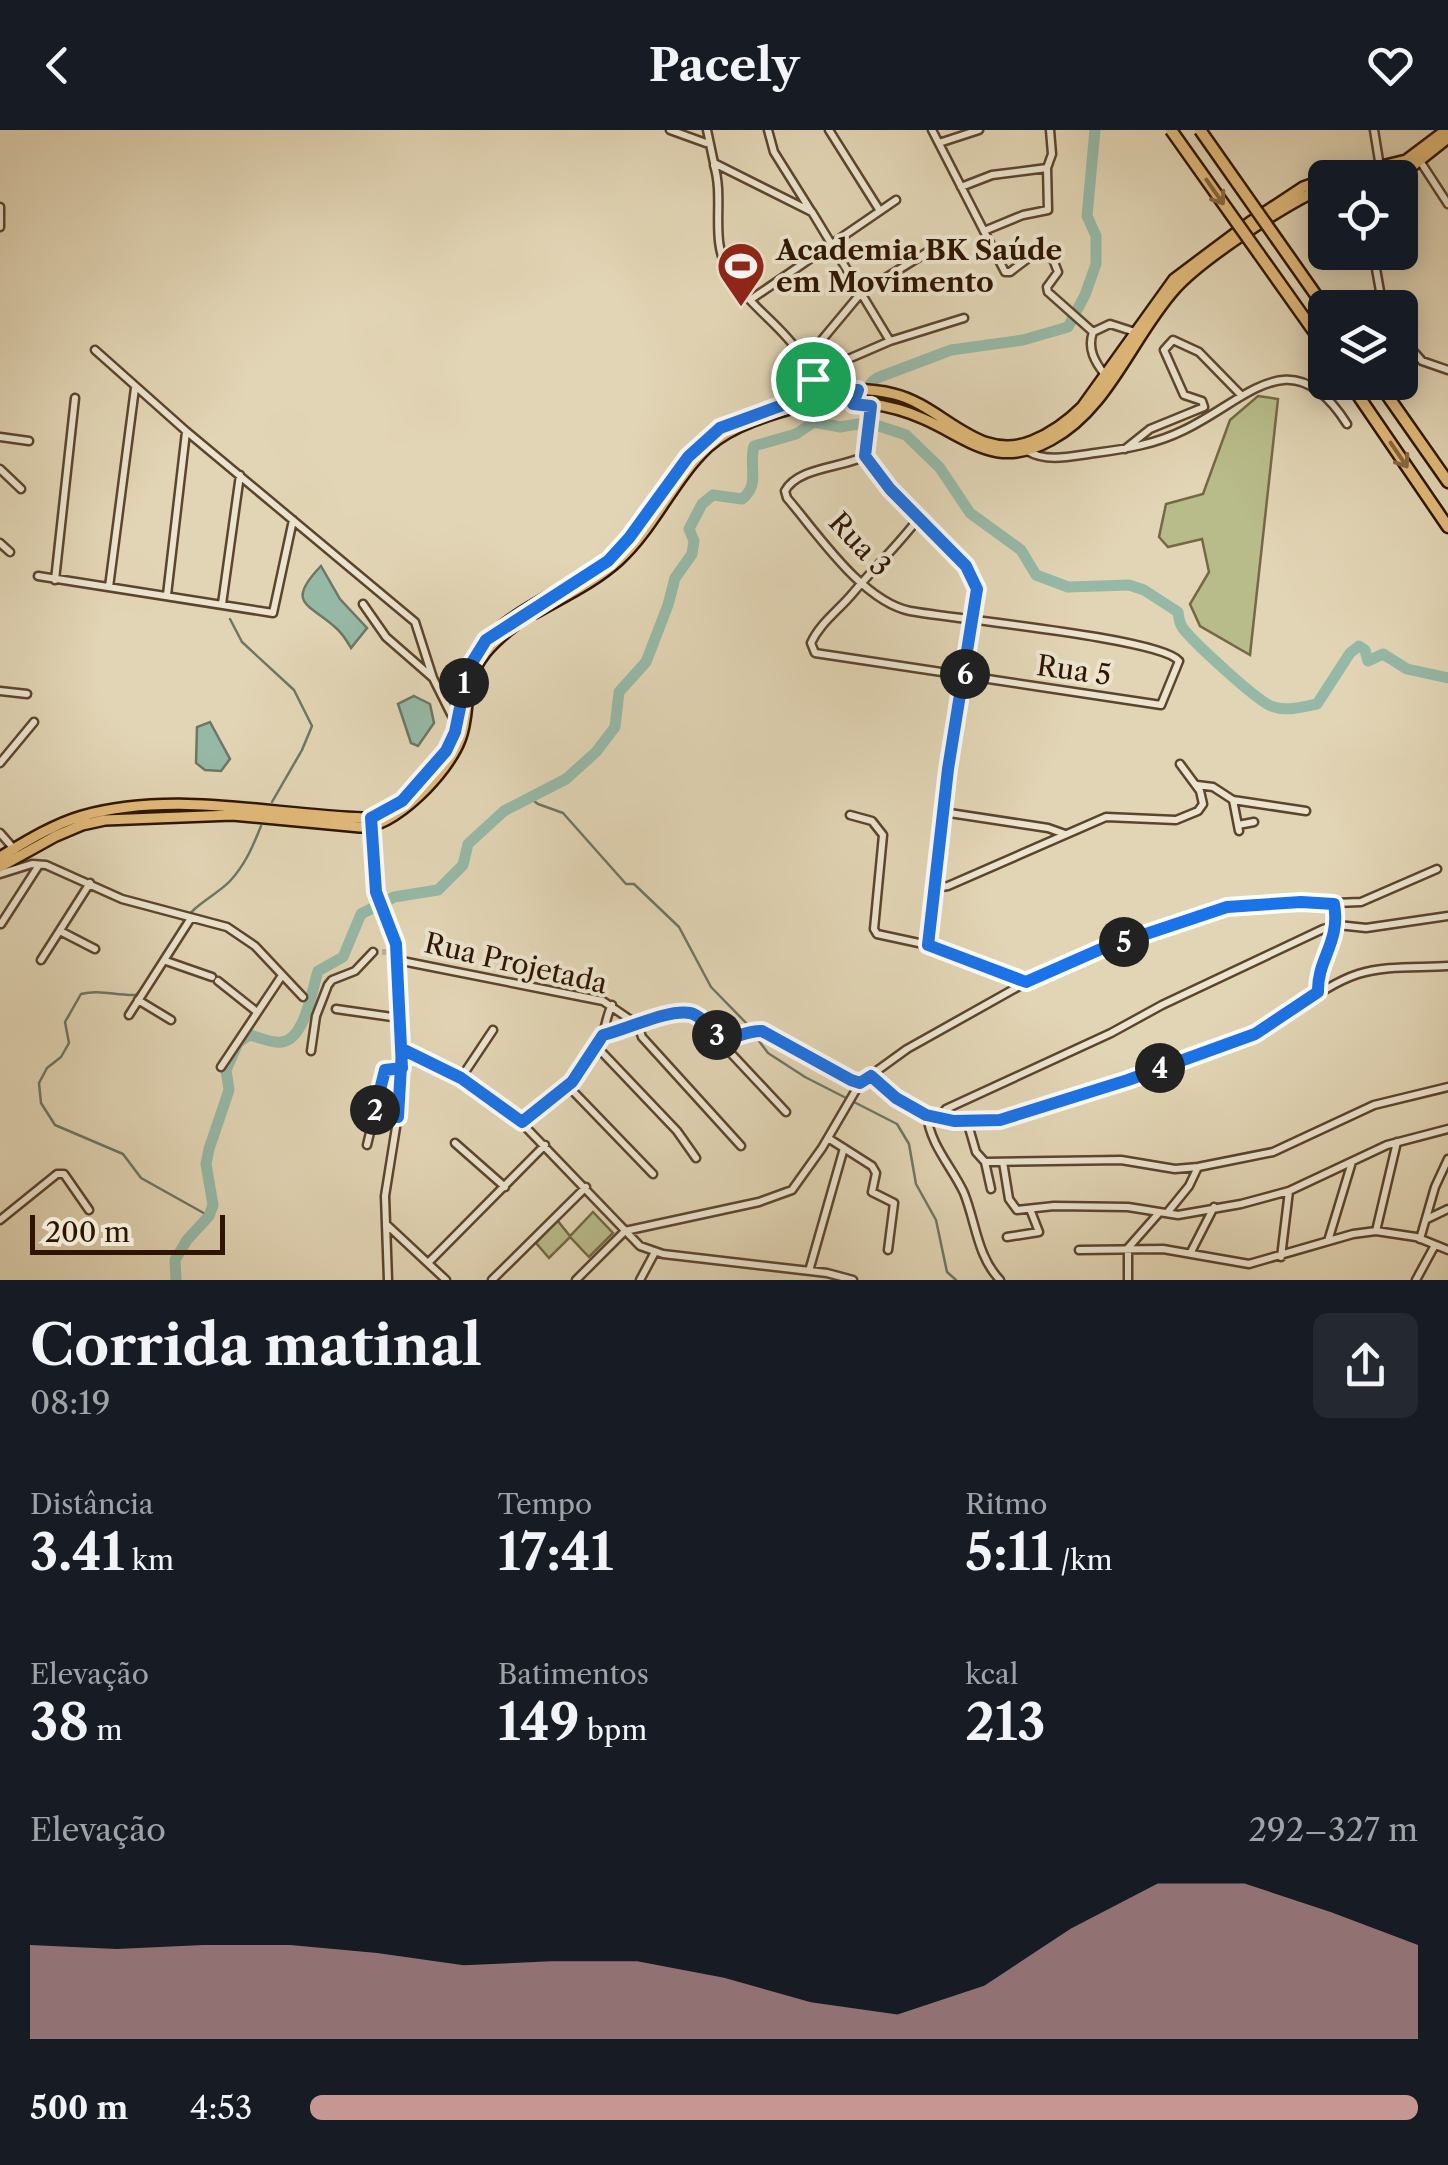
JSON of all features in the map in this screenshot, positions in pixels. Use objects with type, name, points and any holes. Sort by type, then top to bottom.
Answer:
[{"type":"highway","points":[[1171,130],[1308,324]]},
{"type":"highway","points":[[1200,130],[1312,290]]},
{"type":"highway","points":[[1361,400],[1448,527]]},
{"type":"highway","points":[[1391,400],[1448,482]]},
{"type":"main road","points":[[1403,160],[1415,156],[1446,130]]},
{"type":"main road","points":[[1420,161],[1448,138]]},
{"type":"main road","points":[[371,823],[392,809],[446,751],[471,660],[496,631],[608,561],[688,457],[720,428],[818,396],[858,390],[902,397],[984,444],[1011,446],[1041,438],[1070,420],[1174,279],[1250,222],[1308,185]]},
{"type":"main road","points":[[0,857],[82,816],[164,806],[206,805],[371,823],[400,812],[453,756],[462,735],[476,668],[495,640],[619,560],[710,445],[736,429],[818,396],[920,417],[979,449],[1000,453],[1026,451],[1054,439],[1080,419],[1188,276],[1308,195]]},
{"type":"main road","points":[[853,404],[858,390]]},
{"type":"main road","points":[[898,411],[902,397]]},
{"type":"main road","points":[[0,871],[16,852]]},
{"type":"street","points":[[670,130],[707,144]]},
{"type":"street","points":[[707,130],[718,184],[720,255],[750,300],[806,359],[818,396]]},
{"type":"street","points":[[768,130],[774,152],[890,341]]},
{"type":"street","points":[[829,130],[880,211]]},
{"type":"street","points":[[932,130],[1004,272],[1010,272],[1043,247],[1050,252],[1058,272],[1047,287],[1048,292],[1093,332]]},
{"type":"street","points":[[939,143],[979,130]]},
{"type":"street","points":[[984,231],[1048,210],[1050,130]]},
{"type":"street","points":[[1374,130],[1379,160]]},
{"type":"street","points":[[1420,161],[1448,204]]},
{"type":"street","points":[[714,164],[812,212]]},
{"type":"street","points":[[961,187],[992,175],[1047,168]]},
{"type":"street","points":[[750,300],[896,200]]},
{"type":"street","points":[[0,207],[0,227]]},
{"type":"street","points":[[806,359],[861,293],[930,251]]},
{"type":"street","points":[[812,377],[890,341],[964,318]]},
{"type":"street","points":[[1105,375],[1094,361],[1090,342],[1093,332],[1110,324],[1135,332]]},
{"type":"street","points":[[1124,450],[1150,429],[1204,407],[1202,401],[1184,395],[1181,390],[1165,356],[1169,342],[1178,340],[1199,352],[1241,395]]},
{"type":"street","points":[[95,350],[415,622],[433,678],[456,724]]},
{"type":"street","points":[[1418,357],[1448,370]]},
{"type":"street","points":[[1026,451],[1039,457],[1058,458],[1124,450],[1188,429],[1241,395],[1283,379],[1315,390],[1336,407],[1347,424]]},
{"type":"street","points":[[109,587],[135,386]]},
{"type":"street","points":[[55,580],[75,398]]},
{"type":"street","points":[[871,406],[865,456],[877,475],[972,572],[977,589],[943,812],[928,945]]},
{"type":"street","points":[[168,595],[186,431]]},
{"type":"street","points":[[0,437],[29,442]]},
{"type":"street","name":"Rua 3","points":[[865,456],[802,476],[789,483],[785,491],[862,582],[897,608],[1145,645],[1179,658],[1161,705]]},
{"type":"street","points":[[0,469],[21,489]]},
{"type":"street","points":[[222,604],[240,474]]},
{"type":"street","points":[[38,576],[275,611],[294,519]]},
{"type":"street","points":[[862,582],[918,519]]},
{"type":"street","points":[[0,543],[10,552]]},
{"type":"street","name":"Rua 5","points":[[862,582],[811,643],[813,652],[1161,705]]},
{"type":"street","points":[[363,604],[386,637],[433,678]]},
{"type":"street","points":[[0,691],[28,694]]},
{"type":"street","points":[[0,762],[34,722]]},
{"type":"street","points":[[934,888],[948,886],[1106,817],[1158,821],[1187,817],[1204,804],[1196,784],[1180,764]]},
{"type":"street","points":[[1196,784],[1213,786],[1233,800],[1306,811]]},
{"type":"street","points":[[1233,800],[1238,828],[1254,822]]},
{"type":"street","points":[[943,812],[1066,834]]},
{"type":"street","points":[[850,816],[872,821],[883,835],[875,932],[928,945],[1026,982]]},
{"type":"street","points":[[371,823],[375,883],[395,936],[402,1049],[385,1223],[388,1280]]},
{"type":"street","points":[[0,833],[16,852]]},
{"type":"street","points":[[0,871],[40,864],[122,899],[215,923],[239,933],[260,950],[281,977],[304,997]]},
{"type":"street","points":[[0,924],[40,864]]},
{"type":"street","points":[[576,1280],[625,1231],[786,1193],[796,1186],[860,1083],[907,1049],[1026,982],[1101,949],[1227,907],[1334,904],[1375,898],[1437,868]]},
{"type":"street","points":[[42,960],[90,883]]},
{"type":"street","points":[[1318,992],[1338,925],[1334,904]]},
{"type":"street","points":[[940,1118],[944,1110],[1111,1034],[1149,1011],[1299,940],[1338,925],[1366,928],[1448,916]]},
{"type":"street","points":[[129,1015],[191,918]]},
{"type":"street","points":[[60,931],[96,949]]},
{"type":"street","points":[[311,1051],[316,1016],[328,985],[354,971],[372,952]]},
{"type":"street","name":"Rua Projetada","points":[[394,954],[612,1006],[636,1025],[650,1046],[741,1146]]},
{"type":"street","points":[[165,961],[215,979],[257,1012]]},
{"type":"street","points":[[871,1076],[896,1098],[926,1115],[967,1121],[1014,1118],[1255,1034],[1318,992],[1371,970],[1448,966]]},
{"type":"street","points":[[221,1067],[281,977]]},
{"type":"street","points":[[138,999],[171,1020]]},
{"type":"street","points":[[522,1122],[568,1086],[597,1047],[612,1006]]},
{"type":"street","points":[[336,1008],[399,1018]]},
{"type":"street","points":[[603,1035],[688,1012],[721,1039],[786,1112]]},
{"type":"street","points":[[461,1078],[493,1030]]},
{"type":"street","points":[[721,1039],[766,1032],[860,1083]]},
{"type":"street","points":[[733,1052],[737,1039]]},
{"type":"street","points":[[597,1047],[677,1131],[696,1158]]},
{"type":"street","points":[[402,1049],[461,1078],[522,1122],[640,1246],[656,1252],[853,1280]]},
{"type":"street","points":[[367,1145],[385,1070],[402,1068]]},
{"type":"street","points":[[568,1086],[652,1174]]},
{"type":"street","points":[[985,1162],[1121,1160],[1175,1169],[1198,1167],[1273,1152],[1374,1105],[1448,1087]]},
{"type":"street","points":[[374,1114],[398,1117]]},
{"type":"street","points":[[926,1115],[932,1137],[962,1189],[984,1260],[1000,1280]]},
{"type":"street","points":[[967,1121],[976,1152],[985,1162],[991,1189]]},
{"type":"street","points":[[1003,1162],[1012,1206],[1018,1210],[1054,1206],[1128,1208],[1162,1214],[1214,1208],[1289,1191],[1397,1142],[1448,1128]]},
{"type":"street","points":[[828,1138],[872,1166],[876,1173],[872,1192],[894,1204],[888,1250]]},
{"type":"street","points":[[1376,1231],[1397,1142]]},
{"type":"street","points":[[456,1143],[505,1187]]},
{"type":"street","points":[[428,1263],[545,1144]]},
{"type":"street","points":[[809,1271],[844,1148]]},
{"type":"street","points":[[1420,1239],[1448,1159]]},
{"type":"street","points":[[1328,1241],[1352,1161]]},
{"type":"street","points":[[1128,1280],[1128,1248],[1189,1186],[1198,1167]]},
{"type":"street","points":[[0,1220],[57,1174],[64,1174],[89,1210]]},
{"type":"street","points":[[492,1280],[586,1186]]},
{"type":"street","points":[[1281,1257],[1289,1191]]},
{"type":"street","points":[[1191,1252],[1214,1208]]},
{"type":"street","points":[[1007,1237],[1039,1232],[1030,1209]]},
{"type":"street","points":[[1426,1220],[1448,1209]]},
{"type":"street","points":[[385,1223],[446,1280]]},
{"type":"street","points":[[1079,1250],[1191,1252],[1242,1264],[1376,1231],[1420,1239],[1448,1250]]},
{"type":"street","points":[[1416,1280],[1435,1246]]},
{"type":"street","points":[[640,1280],[656,1252]]},
{"type":"shaded area","points":[[1258,396],[1278,399],[1250,655],[1200,626],[1190,604],[1209,572],[1202,539],[1168,547],[1159,537],[1166,504],[1203,494],[1230,420]]},
{"type":"shaded area","points":[[321,566],[340,599],[367,628],[351,648],[338,630],[305,602],[304,588]]},
{"type":"shaded area","points":[[414,696],[430,704],[434,723],[418,746],[411,743],[398,704]]},
{"type":"shaded area","points":[[210,722],[230,759],[221,771],[205,770],[196,763],[197,727]]},
{"type":"shaded area","points":[[593,1212],[613,1233],[589,1257],[570,1237],[549,1258],[536,1243],[557,1220],[570,1236]]},
{"type":"waterway","points":[[871,383],[951,350],[1023,340],[1068,327],[1096,264],[1096,236],[1087,216],[1095,130]]},
{"type":"waterway","points":[[176,1280],[175,1260],[213,1205],[206,1164],[229,1090],[226,1070],[238,1043],[249,1035],[274,1042],[290,1039],[302,1023],[318,971],[343,957],[361,914],[394,897],[438,890],[463,865],[468,844],[504,811],[566,779],[596,752],[615,727],[619,692],[646,662],[675,578],[692,554],[694,541],[689,529],[702,504],[713,495],[742,499],[748,493],[753,481],[754,446],[796,434],[814,422],[840,427],[864,423]]},
{"type":"waterway","points":[[879,426],[906,435],[940,468],[970,513],[1021,550],[1036,575],[1068,587],[1129,585],[1144,590],[1178,612],[1182,627],[1198,644],[1271,706],[1288,709],[1317,704],[1350,653],[1359,646],[1365,650],[1368,661],[1383,654],[1407,669],[1448,678]]},
{"type":"waterway","points":[[230,619],[242,642],[294,690],[312,726],[272,802]]},
{"type":"waterway","points":[[529,797],[563,813],[626,884],[634,884],[679,927],[711,987],[751,1028]]},
{"type":"waterway","points":[[184,924],[191,912],[235,875],[261,826]]},
{"type":"waterway","points":[[145,985],[136,995],[81,994],[65,1022],[69,1043],[39,1083],[41,1103],[55,1125],[123,1154],[141,1178],[209,1216]]},
{"type":"waterway","points":[[759,1041],[768,1053],[805,1077],[897,1124],[909,1144],[916,1184],[936,1220],[947,1272],[956,1280]]},
{"type":"tunnel","points":[[373,952],[388,952]]},
{"type":"place","name":"Academia BK Saúde em Movimento","points":[[741,308]]},
{"type":"route","points":[[813,379],[815,393],[733,422],[708,437],[688,457],[608,561],[486,640],[471,660],[455,732],[446,751],[402,801],[371,818],[376,892],[396,944],[402,1049],[402,1068],[385,1070],[374,1114],[398,1117],[402,1085],[402,1049],[461,1078],[522,1122],[572,1082],[603,1035],[688,1012],[721,1039],[737,1039],[748,1032],[762,1031],[841,1076],[860,1083],[871,1076],[896,1098],[926,1115],[954,1121],[1000,1120],[1238,1041],[1318,992],[1338,925],[1334,904],[1227,907],[1101,949],[1026,982],[938,952],[928,945],[938,845],[976,580],[877,475],[865,456],[871,406],[853,404],[858,390],[824,391],[813,379]]}]
